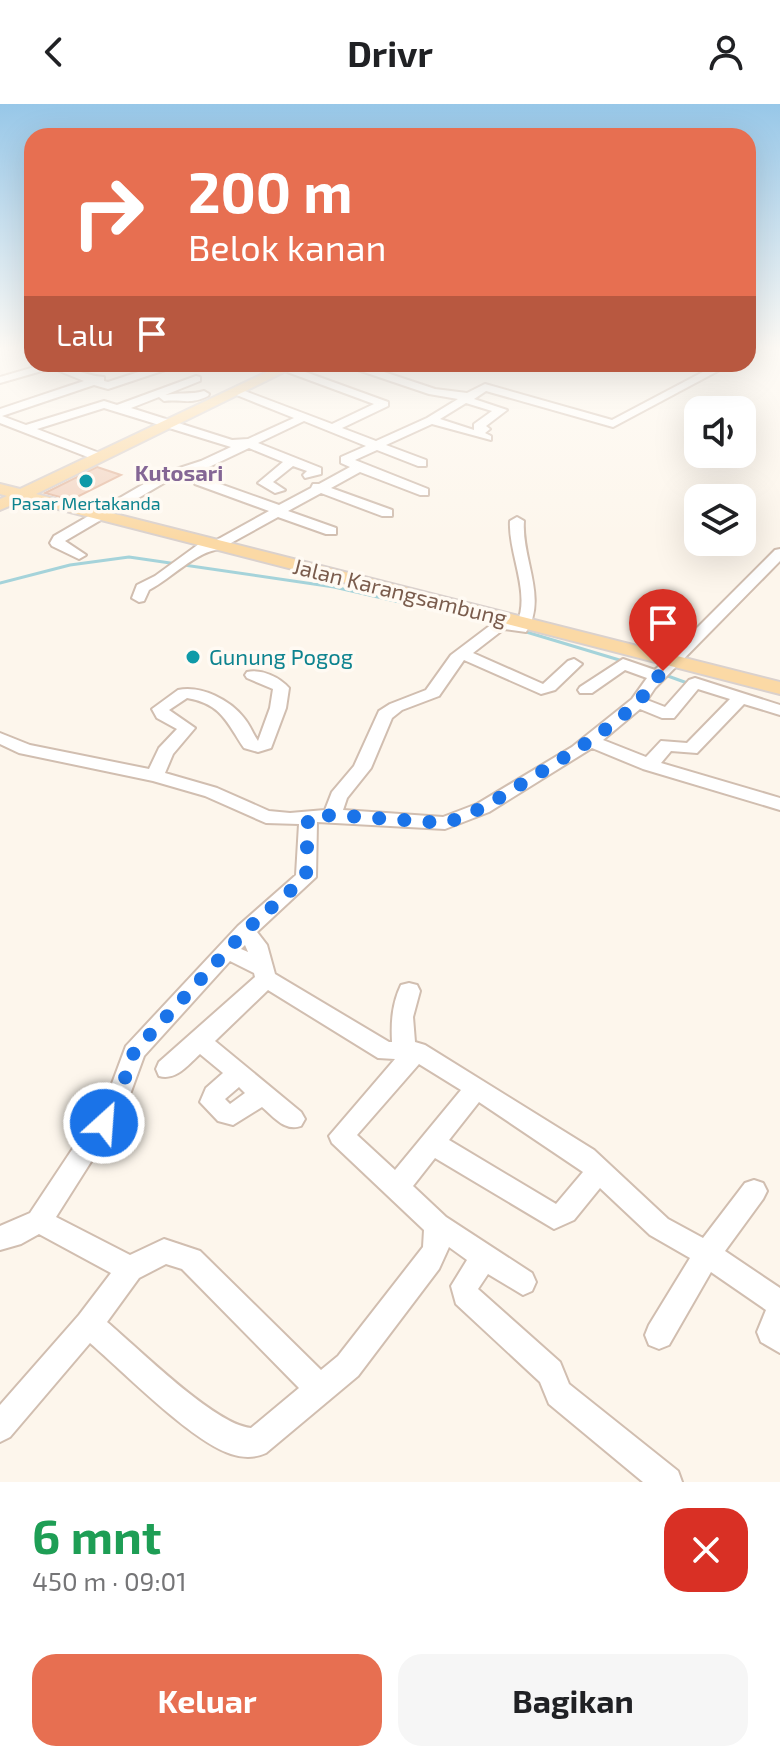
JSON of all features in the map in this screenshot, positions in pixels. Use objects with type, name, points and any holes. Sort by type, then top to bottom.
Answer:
[{"type":"main road","points":[[0,505],[196,411]]},
{"type":"main road","name":"Jalan Karangsambung","points":[[0,489],[525,624],[663,671],[780,688]]},
{"type":"street","points":[[25,429],[81,411]]},
{"type":"street","points":[[131,411],[232,444],[242,441],[317,471],[309,475]]},
{"type":"street","points":[[286,411],[422,463]]},
{"type":"street","points":[[331,429],[369,411]]},
{"type":"street","points":[[424,492],[344,461],[446,411]]},
{"type":"street","points":[[431,420],[481,436],[484,429],[478,426],[480,423],[499,411]]},
{"type":"street","points":[[569,411],[613,424],[637,411]]},
{"type":"street","points":[[79,555],[61,547],[57,543],[59,539],[165,477],[250,444],[302,418]]},
{"type":"street","points":[[0,419],[98,457]]},
{"type":"street","points":[[279,490],[264,483],[292,460]]},
{"type":"street","points":[[139,598],[142,588],[211,545],[359,467]]},
{"type":"street","points":[[199,481],[331,531]]},
{"type":"street","points":[[317,487],[387,513]]},
{"type":"street","points":[[0,1238],[12,1236],[39,1221],[117,1101],[134,1052],[245,931],[306,877],[320,816],[362,768],[385,715],[396,707],[433,693],[438,682],[462,654],[498,626],[521,629],[525,624],[530,610],[515,539],[517,521]]},
{"type":"street","points":[[0,738],[25,749],[155,776],[211,792],[266,817],[320,816],[445,823],[483,808],[591,741],[638,702],[663,671],[780,553]]},
{"type":"street","points":[[462,654],[541,689],[549,687],[574,664]]},
{"type":"street","points":[[586,690],[623,664],[663,671]]},
{"type":"street","points":[[155,776],[165,752],[187,728],[160,709],[184,693],[201,696],[227,712],[237,720],[250,744],[258,747],[265,744],[278,708],[281,688],[272,681],[253,675]]},
{"type":"street","points":[[638,702],[668,714],[695,683],[780,710]]},
{"type":"street","points":[[649,765],[667,745],[691,749],[739,699]]},
{"type":"street","points":[[591,741],[649,765],[780,804]]},
{"type":"street","points":[[245,931],[257,945],[264,973]]},
{"type":"street","points":[[227,951],[386,1052],[410,1050],[572,1148],[659,1227],[707,1254],[780,1306],[771,1332],[780,1339]]},
{"type":"street","points":[[167,1069],[200,1041],[264,973]]},
{"type":"street","points":[[409,991],[402,1017],[410,1050]]},
{"type":"street","points":[[200,1041],[293,1119]]},
{"type":"street","points":[[410,1050],[341,1136],[437,1225],[523,1282]]},
{"type":"street","points":[[238,1074],[214,1095],[212,1102],[216,1108],[233,1115],[261,1094]]},
{"type":"street","points":[[397,1187],[476,1088]]},
{"type":"street","points":[[432,1143],[554,1217],[565,1212],[598,1172]]},
{"type":"street","points":[[659,1335],[707,1254],[754,1191]]},
{"type":"street","points":[[39,1221],[130,1269]]},
{"type":"street","points":[[89,1324],[195,1415],[234,1441],[256,1443],[348,1366],[430,1260],[436,1248],[437,1225]]},
{"type":"street","points":[[0,1427],[89,1324],[130,1269],[164,1251],[191,1260],[321,1390]]},
{"type":"street","points":[[484,1257],[464,1286],[465,1295],[550,1372],[559,1394],[667,1482]]},
{"type":"building","name":"Pasar Mertakanda","points":[[97,467],[121,475],[71,500],[45,493]]},
{"type":"waterway","points":[[0,583],[70,565],[129,557],[334,587],[496,624]]},
{"type":"waterway","points":[[523,631],[626,662]]},
{"type":"waterway","points":[[665,675],[690,684]]},
{"type":"place","name":"Pasar Mertakanda","points":[[86,481]]},
{"type":"place","name":"Gunung Pogog","points":[[193,657]]},
{"type":"district","name":"Kutosari","points":[[179,473]]},
{"type":"route","points":[[104,1123],[117,1101],[134,1052],[245,931],[306,877],[308,818],[332,815],[445,823],[457,819],[483,808],[578,751],[638,702],[663,671]]}]
